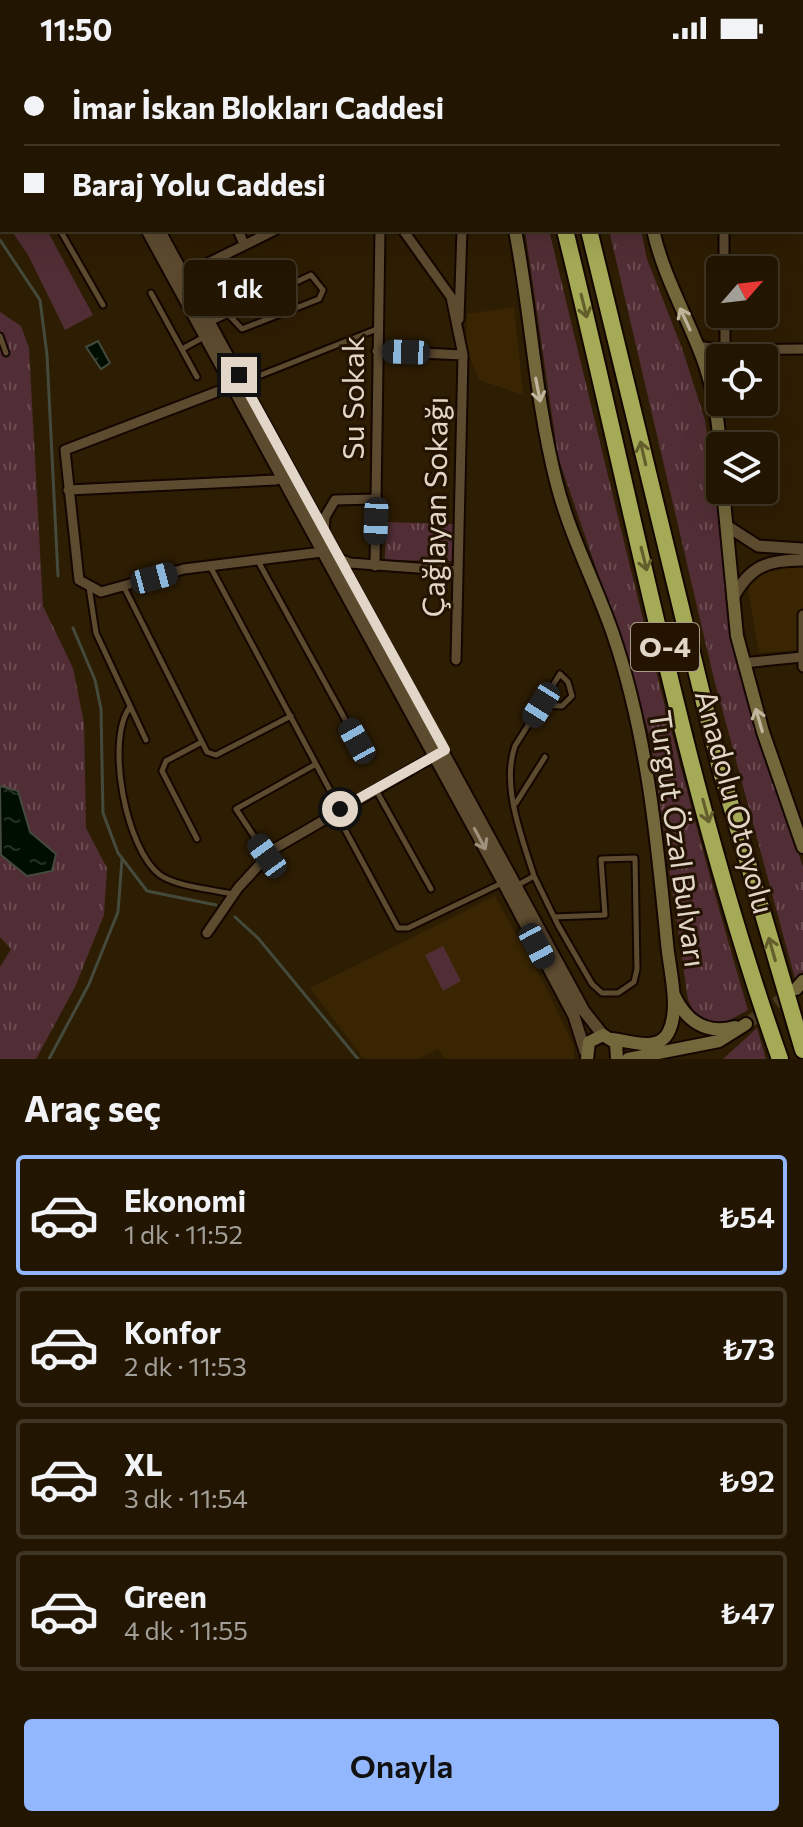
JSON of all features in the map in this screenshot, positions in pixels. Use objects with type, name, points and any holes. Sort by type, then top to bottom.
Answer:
[{"type":"highway","name":"Anadolu Otoyolu","points":[[565,232],[696,775],[751,973],[780,1059]]},
{"type":"highway","name":"Anadolu Otoyolu","points":[[589,232],[720,768],[803,1050]]},
{"type":"main road","name":"Turgut Özal Bulvarı","points":[[515,232],[532,361],[556,481],[574,540],[612,633],[645,760],[673,993],[669,1032],[661,1042],[649,1045],[608,1037]]},
{"type":"main road","points":[[654,232],[666,274],[706,369]]},
{"type":"main road","points":[[725,504],[732,599],[743,663],[803,847]]},
{"type":"main road","points":[[803,981],[796,989],[803,987]]},
{"type":"main road","points":[[673,993],[680,1009],[706,1029],[730,1029],[746,1024],[719,1041],[707,1053],[707,1059]]},
{"type":"main road","points":[[586,1056],[591,1039],[608,1037],[618,1048],[617,1059]]},
{"type":"main road","points":[[628,1059],[719,1041]]},
{"type":"main road","points":[[656,1053],[684,1059]]},
{"type":"street","points":[[148,232],[210,323],[325,532],[574,1016],[586,1056]]},
{"type":"street","points":[[160,232],[205,336],[322,552],[518,885],[584,1011],[608,1037]]},
{"type":"street","points":[[239,232],[244,244]]},
{"type":"street","points":[[179,277],[271,232]]},
{"type":"street","name":"Su Sokak","points":[[375,566],[380,232]]},
{"type":"street","name":"Çağlayan Sokağı","points":[[404,232],[451,297],[463,355],[456,660]]},
{"type":"street","points":[[459,333],[462,232]]},
{"type":"street","points":[[724,232],[724,256]]},
{"type":"street","points":[[697,346],[706,350]]},
{"type":"street","points":[[778,351],[803,349]]},
{"type":"street","name":"Çağlayan Sokağı","points":[[377,351],[463,355]]},
{"type":"street","points":[[232,386],[65,450],[79,580],[101,592],[209,565],[322,552],[339,560],[375,566],[458,571]]},
{"type":"street","points":[[68,490],[276,480],[282,477]]},
{"type":"street","points":[[322,552],[325,517],[335,500],[377,499]]},
{"type":"street","points":[[727,526],[758,546],[803,549]]},
{"type":"street","points":[[732,599],[743,578],[755,567],[767,562],[803,560]]},
{"type":"street","points":[[743,663],[802,662],[803,615]]},
{"type":"street","points":[[207,933],[267,856],[289,837],[440,753]]},
{"type":"lane","points":[[61,232],[103,305]]},
{"type":"lane","points":[[210,323],[228,314],[311,275],[323,290],[319,299],[242,329],[234,325],[228,314]]},
{"type":"lane","points":[[151,293],[197,377]]},
{"type":"lane","points":[[261,375],[378,329]]},
{"type":"lane","points":[[0,336],[6,353]]},
{"type":"lane","points":[[182,349],[205,336]]},
{"type":"lane","points":[[257,560],[357,741]]},
{"type":"lane","points":[[209,565],[316,764],[398,928],[408,928],[503,882]]},
{"type":"lane","points":[[89,586],[96,633],[146,740]]},
{"type":"lane","points":[[123,586],[200,743],[209,755],[216,755],[291,716]]},
{"type":"lane","points":[[541,705],[562,706],[572,696],[568,682],[560,674],[541,705],[511,757],[516,803],[534,876],[554,917],[592,984],[602,993],[618,993],[634,982],[637,969],[635,858],[601,859],[605,915],[554,917]]},
{"type":"lane","points":[[130,707],[122,729],[123,799],[141,852],[166,878],[234,895]]},
{"type":"lane","points":[[197,839],[162,771],[166,761],[200,743]]},
{"type":"lane","points":[[516,803],[545,757]]},
{"type":"lane","points":[[267,856],[236,809],[316,764]]},
{"type":"lane","points":[[376,789],[431,889]]},
{"type":"lane","points":[[518,885],[534,876]]},
{"type":"shaded area","points":[[514,307],[523,395],[479,380],[466,348],[467,314]]},
{"type":"shaded area","points":[[803,564],[803,650],[759,653],[747,583],[758,572],[774,565]]},
{"type":"shaded area","points":[[495,896],[548,991],[574,1047],[574,1059],[445,1059],[438,1049],[419,1059],[364,1059],[310,988]]},
{"type":"green space","points":[[12,232],[48,232],[93,315],[65,330],[28,255]]},
{"type":"green space","points":[[525,232],[549,232],[668,719],[748,1010],[720,1025],[699,1022],[688,1000],[650,738],[630,667],[558,457]]},
{"type":"green space","points":[[609,232],[641,232],[647,259],[683,351],[705,420],[706,504],[717,504],[741,676],[803,867],[803,972],[795,979],[713,675]]},
{"type":"green space","points":[[209,277],[219,299],[208,304],[197,283]]},
{"type":"green space","points":[[0,312],[21,326],[29,348],[43,606],[73,668],[84,723],[86,828],[107,868],[104,915],[75,987],[36,1059],[0,1059],[0,967],[11,949],[0,937]]},
{"type":"green space","points":[[386,522],[455,524],[454,561],[385,560]]},
{"type":"green space","points":[[443,946],[461,981],[443,991],[425,955]]},
{"type":"green space","points":[[757,1028],[766,1059],[723,1059]]},
{"type":"water","points":[[98,341],[110,363],[101,369],[86,347]]},
{"type":"water","points":[[0,786],[18,791],[30,832],[56,854],[52,871],[27,876],[1,855]]},
{"type":"waterway","points":[[0,240],[40,300],[47,355],[58,576]]},
{"type":"waterway","points":[[73,628],[95,680],[101,709],[103,813],[118,853],[147,891],[216,905]]},
{"type":"waterway","points":[[49,1059],[89,984],[118,912],[122,859]]},
{"type":"waterway","points":[[235,917],[258,938],[358,1059]]},
{"type":"tunnel","points":[[746,1024],[793,991]]},
{"type":"route","points":[[239,375],[445,750],[340,809]]}]
